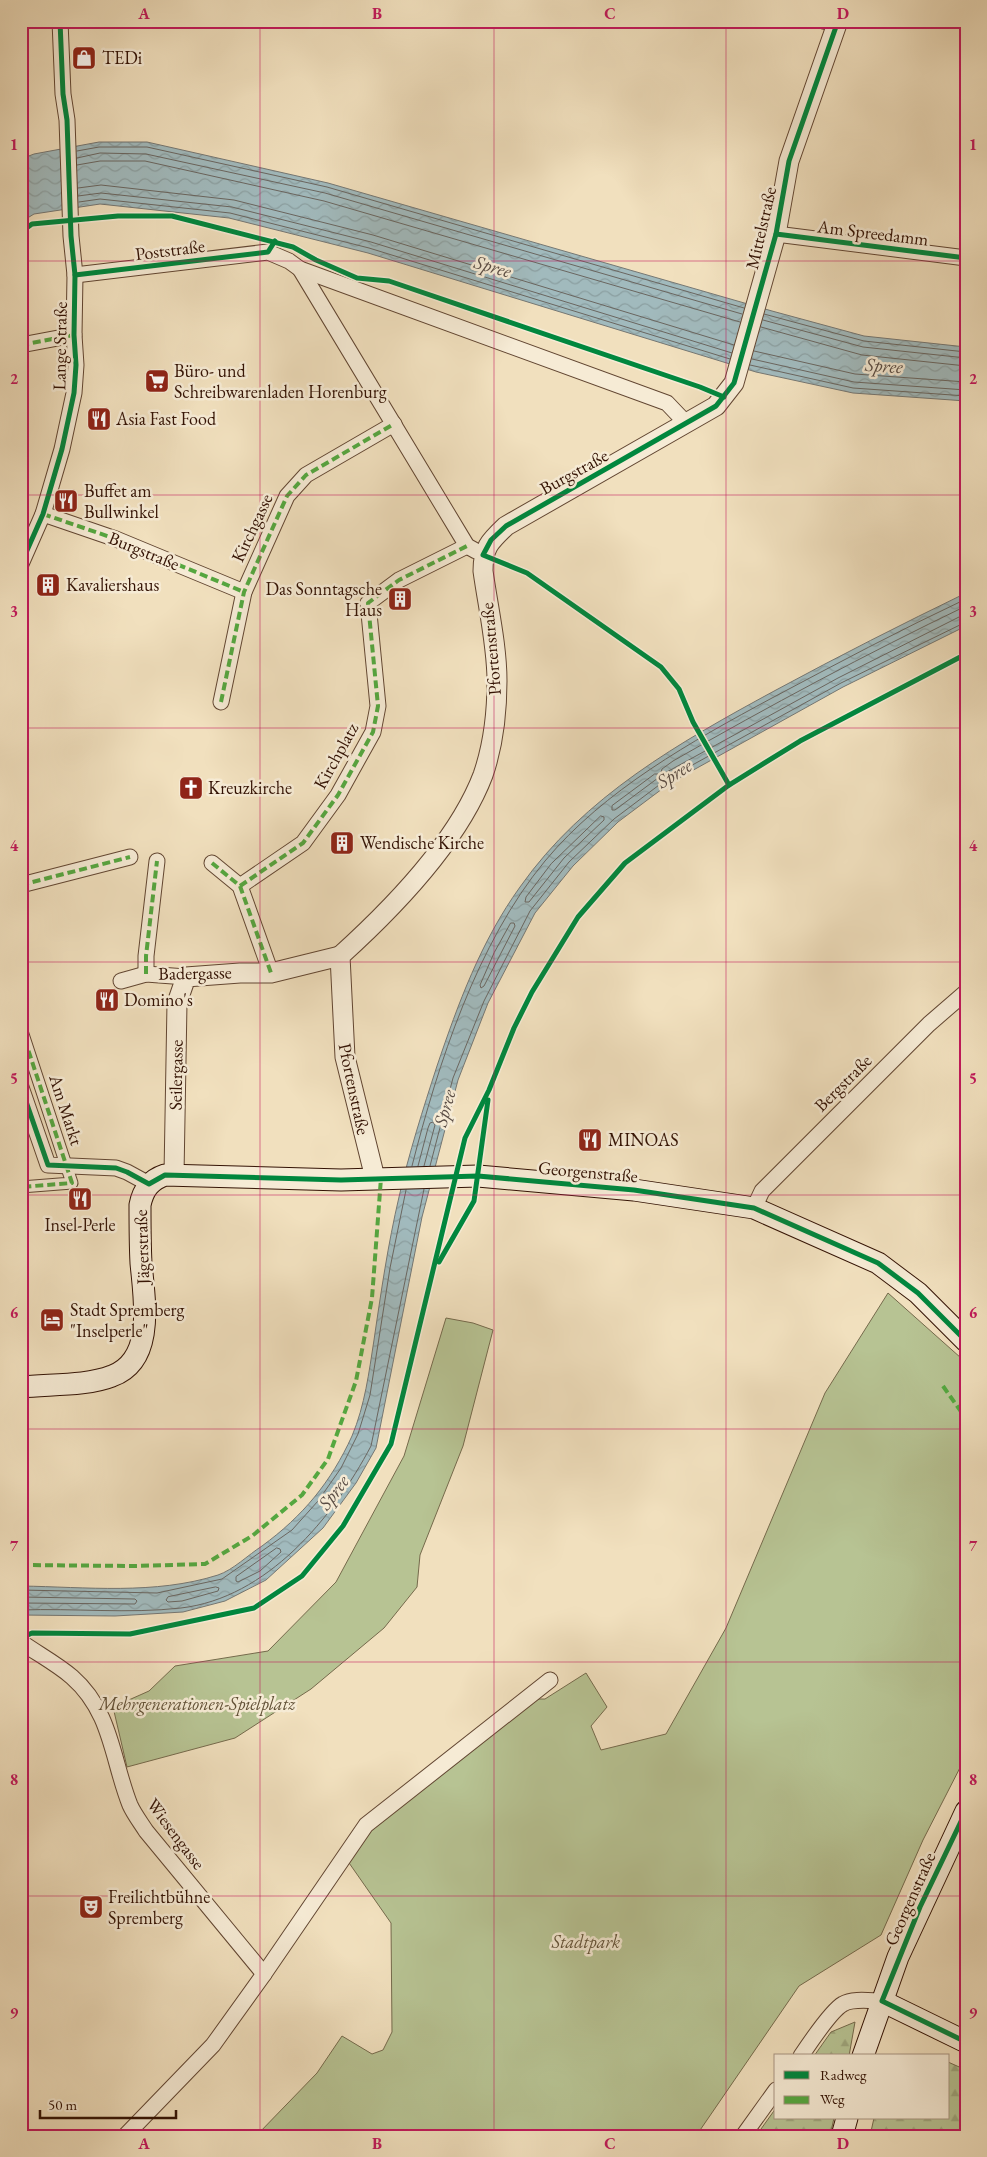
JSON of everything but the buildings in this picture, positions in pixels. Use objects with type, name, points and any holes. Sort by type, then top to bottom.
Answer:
[{"type":"main road","name":"Georgenstraße","points":[[163,1178],[341,1180],[478,1176],[634,1190],[754,1208],[878,1263],[918,1293],[966,1341]]},
{"type":"main road","name":"Jägerstraße","points":[[21,1387],[86,1381],[113,1376],[123,1371],[138,1353],[142,1342],[145,1313],[140,1205],[142,1192],[163,1178]]},
{"type":"main road","name":"Georgenstraße","points":[[864,2054],[882,2001],[916,1916],[966,1811]]},
{"type":"main road","points":[[882,2001],[966,2042]]},
{"type":"main road","points":[[842,2136],[846,2120]]},
{"type":"street","name":"Lange Straße","points":[[21,564],[43,514],[62,449],[74,394],[76,365],[74,335],[75,275],[71,236],[67,120],[63,94],[60,21]]},
{"type":"street","name":"Mittelstraße","points":[[687,424],[716,406],[734,383],[776,234],[789,161],[832,22]]},
{"type":"street","name":"Am Spreedamm","points":[[776,234],[966,258]]},
{"type":"street","name":"Poststraße","points":[[75,275],[268,252],[289,261],[300,269],[667,403],[687,424]]},
{"type":"street","points":[[300,269],[394,424],[475,550]]},
{"type":"street","points":[[21,345],[74,335]]},
{"type":"street","name":"Kirchgasse","points":[[222,702],[244,592],[287,496],[306,475],[394,424]]},
{"type":"street","name":"Burgstraße","points":[[368,603],[399,580],[475,550],[491,540],[506,526],[687,424]]},
{"type":"street","name":"Burgstraße","points":[[43,514],[116,539],[244,592]]},
{"type":"street","name":"Pfortenstraße","points":[[383,1178],[344,1057],[340,956],[366,933],[431,861],[458,824],[483,775],[491,746],[497,680],[482,571],[475,550]]},
{"type":"street","name":"Kirchplatz","points":[[240,886],[303,843],[338,795],[373,732],[378,706],[368,603]]},
{"type":"street","points":[[21,885],[130,857]]},
{"type":"street","points":[[146,974],[146,956],[158,861]]},
{"type":"street","points":[[212,863],[240,886],[271,973]]},
{"type":"street","name":"Badergasse","points":[[121,981],[146,974],[186,977],[271,973],[340,956]]},
{"type":"street","name":"Seilergasse","points":[[163,1178],[177,1003],[186,977]]},
{"type":"street","name":"Bergstraße","points":[[754,1208],[762,1191],[929,1024],[966,992]]},
{"type":"street","name":"Am Markt","points":[[21,1028],[72,1183],[21,1187]]},
{"type":"street","points":[[21,1087],[48,1165],[116,1168],[127,1172],[163,1178]]},
{"type":"street","name":"Wiesengasse","points":[[21,1642],[73,1677],[97,1708],[111,1738],[131,1807],[146,1831],[264,1974]]},
{"type":"street","points":[[125,2136],[212,2045],[264,1974],[366,1825],[550,1680]]},
{"type":"street","points":[[802,2054],[822,2026],[843,2004],[856,2001],[882,2001]]},
{"type":"street","points":[[743,2136],[774,2093]]},
{"type":"green space","name":"Stadtpark","points":[[888,1293],[961,1358],[966,1366],[966,1756],[923,1840],[881,1935],[799,1986],[696,2136],[204,2136],[257,2135],[317,2073],[342,2036],[372,2054],[383,2050],[392,2032],[391,1923],[347,1860],[368,1827],[533,1699],[545,1699],[586,1673],[607,1707],[591,1726],[601,1750],[666,1734],[726,1628],[825,1393]]},
{"type":"green space","name":"Mehrgenerationen-Spielplatz","points":[[446,1318],[473,1323],[493,1330],[463,1446],[420,1555],[417,1587],[384,1628],[311,1689],[235,1738],[127,1767],[113,1707],[149,1691],[175,1666],[268,1651],[336,1582],[404,1456]]},
{"type":"green space","points":[[855,2022],[849,2054],[815,2054],[831,2032]]},
{"type":"green space","points":[[950,2063],[966,2070],[966,2136],[870,2136],[874,2120],[950,2120]]},
{"type":"green space","points":[[774,2111],[774,2120],[834,2120],[830,2136],[756,2136]]},
{"type":"water","name":"Spree","points":[[99,142],[147,142],[328,183],[864,336],[966,347],[966,401],[853,393],[756,372],[368,253],[229,218],[100,204],[34,214],[21,222],[21,159],[34,154]]},
{"type":"water","name":"Spree","points":[[966,593],[966,626],[843,687],[670,783],[618,822],[573,866],[535,913],[488,1003],[458,1080],[422,1217],[376,1448],[356,1483],[323,1528],[266,1580],[225,1601],[183,1612],[115,1616],[21,1615],[21,1586],[145,1588],[194,1581],[224,1573],[277,1535],[303,1510],[335,1468],[352,1436],[368,1376],[395,1215],[421,1115],[462,996],[482,951],[520,887],[545,855],[574,825],[604,798],[670,751],[800,677]]},
{"type":"marked path","points":[[21,345],[74,335]]},
{"type":"marked path","points":[[221,702],[244,592],[287,496],[306,475],[394,424]]},
{"type":"marked path","points":[[43,514],[116,539],[244,592]]},
{"type":"marked path","points":[[240,886],[303,843],[338,795],[373,732],[378,706],[368,603],[399,580],[467,546]]},
{"type":"marked path","points":[[21,885],[130,857]]},
{"type":"marked path","points":[[146,974],[146,956],[157,861]]},
{"type":"marked path","points":[[212,863],[240,886],[271,973]]},
{"type":"marked path","points":[[21,1028],[72,1183],[21,1187]]},
{"type":"marked path","points":[[21,1565],[136,1566],[205,1564],[252,1536],[302,1495],[328,1459],[356,1381],[372,1298],[381,1178]]},
{"type":"marked path","points":[[943,1386],[962,1413],[966,1432]]},
{"type":"cycle path","points":[[21,564],[43,514],[62,449],[74,393],[76,365],[74,335],[75,275],[71,236],[67,120],[63,94],[60,21]]},
{"type":"cycle path","points":[[729,785],[693,722],[679,689],[661,667],[527,573],[483,555],[491,540],[506,526],[716,406],[734,383],[776,234],[789,161],[838,21]]},
{"type":"cycle path","points":[[21,232],[32,224],[118,216],[172,216],[293,247],[316,260],[357,278],[389,281],[700,387],[724,397]]},
{"type":"cycle path","points":[[776,234],[966,258]]},
{"type":"cycle path","points":[[75,275],[268,252],[275,241]]},
{"type":"cycle path","points":[[21,1638],[32,1633],[130,1634],[254,1608],[302,1576],[343,1526],[391,1444],[465,1138],[489,1090],[514,1028],[532,992],[578,917],[625,863],[729,785],[800,741],[966,654]]},
{"type":"cycle path","points":[[21,1087],[48,1165],[116,1168],[149,1184],[165,1175],[341,1180],[478,1176],[634,1190],[754,1208],[878,1263],[918,1293],[966,1341]]},
{"type":"cycle path","points":[[439,1262],[474,1201],[488,1100]]},
{"type":"cycle path","points":[[966,1811],[920,1907],[882,2001],[966,2042]]},
{"type":"place","name":"TEDi","points":[[84,58]]},
{"type":"place","name":"Büro- und Schreibwarenladen Horenburg","points":[[157,381]]},
{"type":"place","name":"Asia Fast Food","points":[[99,419]]},
{"type":"place","name":"Buffet am Bullwinkel","points":[[66,501]]},
{"type":"place","name":"Kavaliershaus","points":[[48,585]]},
{"type":"place","name":"Das Sonntagsche Haus","points":[[400,599]]},
{"type":"place","name":"Kreuzkirche","points":[[191,788]]},
{"type":"place","name":"Wendische Kirche","points":[[342,843]]},
{"type":"place","name":"Domino's","points":[[107,1000]]},
{"type":"place","name":"MINOAS","points":[[590,1140]]},
{"type":"place","name":"Insel-Perle","points":[[80,1199]]},
{"type":"place","name":"Stadt Spremberg \"Inselperle\"","points":[[52,1320]]},
{"type":"place","name":"Freilichtbühne Spremberg","points":[[91,1907]]}]
